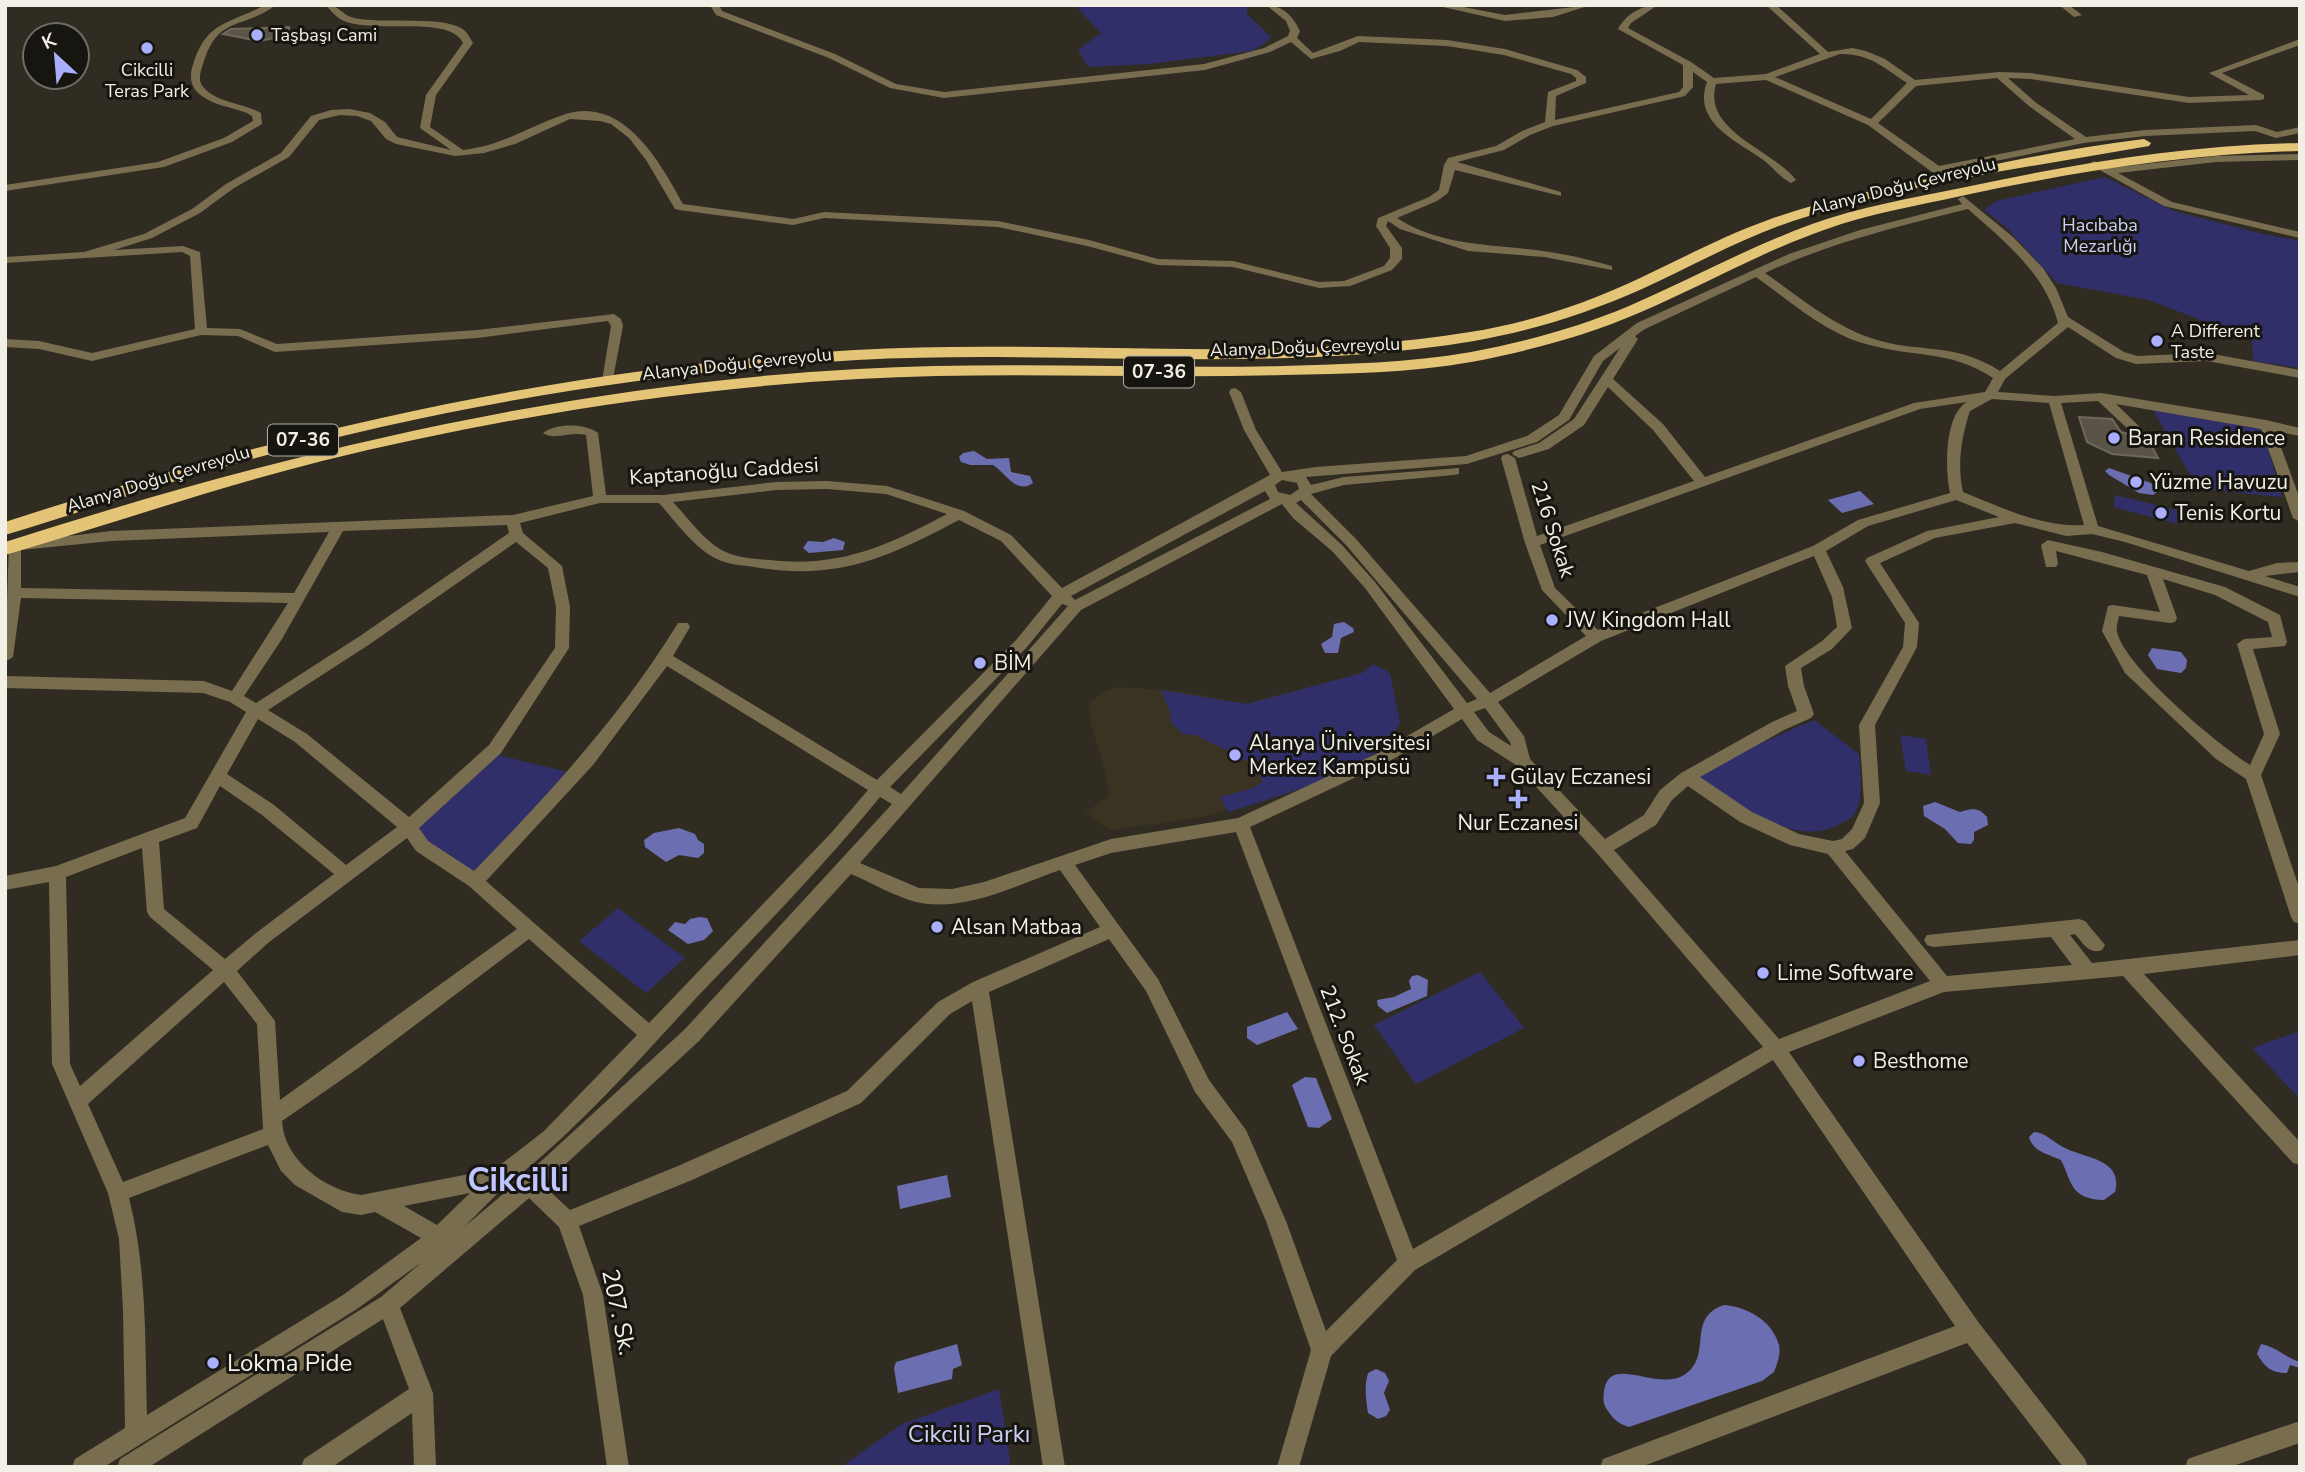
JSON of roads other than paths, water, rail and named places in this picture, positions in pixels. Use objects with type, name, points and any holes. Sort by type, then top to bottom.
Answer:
[{"type":"highway","name":"Alanya Doğu Çevreyolu","points":[[9,526],[281,445],[421,412],[608,380],[855,355],[1280,352],[1450,340],[1506,331],[1571,312],[1637,285],[1760,228],[1839,202],[2102,148],[2300,132]]},
{"type":"highway","name":"Alanya Doğu Çevreyolu","points":[[10,548],[113,513],[276,465],[419,432],[613,398],[859,374],[1273,371],[1407,365],[1464,359],[1527,346],[1614,318],[1817,227],[1947,180],[2101,168],[2182,152],[2300,148]]},
{"type":"street","points":[[5,188],[160,165],[228,140],[254,126],[258,122],[257,115],[207,96],[200,90],[194,76],[202,45],[208,37],[229,23],[272,5]]},
{"type":"street","points":[[330,5],[342,17],[400,26],[443,25],[467,38],[468,43],[431,95],[425,128],[461,152]]},
{"type":"street","points":[[714,5],[719,13],[726,10],[893,86],[944,95],[1205,67],[1267,50],[1292,38],[1295,32],[1290,20],[1270,5]]},
{"type":"street","points":[[1438,5],[1505,18],[1553,14],[1587,5]]},
{"type":"street","points":[[1474,12],[1493,5]]},
{"type":"street","points":[[1654,5],[1628,21],[1623,29],[1688,64],[1712,81],[1767,77],[1840,51],[1863,50],[1913,83],[1999,75],[2031,76],[2189,100],[2250,99],[2261,97],[2214,73],[2299,43]]},
{"type":"street","points":[[1770,5],[1826,55]]},
{"type":"street","points":[[2063,5],[2077,15]]},
{"type":"street","points":[[1292,38],[1311,56],[1337,49],[1358,39],[1447,43],[1505,52],[1574,72],[1581,77],[1581,83],[1551,94],[1550,124]]},
{"type":"street","points":[[85,255],[148,236],[196,211],[230,187],[285,155],[315,118],[323,114],[338,111],[365,113],[380,123],[391,138],[446,153],[518,139],[568,117],[592,115],[620,124],[640,146],[679,207],[793,222],[824,215],[998,225],[1089,243],[1158,262],[1233,264],[1319,285],[1346,284],[1388,268],[1395,259],[1396,248],[1381,226],[1382,220],[1433,199],[1444,191],[1452,160],[1500,148],[1526,133],[1550,124],[1682,94],[1688,87],[1688,64]]},
{"type":"street","points":[[1999,75],[2032,104],[2084,140]]},
{"type":"street","points":[[1767,77],[1872,123],[1947,180],[2036,268],[2054,292],[2063,327],[2000,377],[1990,395],[1964,409],[1957,428],[1951,475],[1957,495]]},
{"type":"street","points":[[1712,81],[1707,90],[1720,126],[1772,160],[1791,180]]},
{"type":"street","points":[[1872,123],[1913,83]]},
{"type":"street","points":[[1947,180],[2084,140],[2145,133],[2256,128],[2276,135]]},
{"type":"street","points":[[2101,168],[2216,159],[2300,158]]},
{"type":"street","points":[[1449,165],[1557,194]]},
{"type":"street","points":[[2101,168],[2168,204],[2300,235]]},
{"type":"street","points":[[83,1467],[350,1302],[439,1237],[500,1178],[551,1136],[650,1035],[838,837],[877,790],[1022,643],[1060,596],[1279,479],[1317,471],[1468,460],[1532,439],[1564,417],[1598,359],[1641,326],[1793,256],[1864,232],[1970,205]]},
{"type":"street","points":[[1389,217],[1404,227],[1468,248],[1544,254],[1608,268]]},
{"type":"street","points":[[6,261],[183,249],[196,254],[201,331]]},
{"type":"street","points":[[1758,273],[1854,336],[1886,345],[1965,355],[2000,377]]},
{"type":"street","points":[[5,343],[40,345],[92,357],[201,331],[240,333],[275,348],[477,334],[610,317],[617,322],[617,326],[608,380]]},
{"type":"street","points":[[2063,319],[2120,355],[2136,360],[2207,357],[2300,374]]},
{"type":"street","points":[[128,1467],[388,1304],[529,1185],[692,1035],[848,865],[1076,606],[1283,500],[1344,481],[1475,469],[1544,446],[1579,422],[1641,326]]},
{"type":"street","points":[[1605,379],[1658,427],[1703,483]]},
{"type":"street","points":[[1235,392],[1250,430],[1279,479]]},
{"type":"street","points":[[1532,543],[1918,406],[1990,395],[2054,400],[2101,397],[2300,432]]},
{"type":"street","points":[[2101,397],[2134,427]]},
{"type":"street","points":[[2054,400],[2092,529]]},
{"type":"street","points":[[2266,424],[2300,518]]},
{"type":"street","points":[[549,433],[579,429],[592,433],[600,499]]},
{"type":"street","name":"216 Sokak","points":[[1508,458],[1532,543],[1549,590],[1597,637]]},
{"type":"street","points":[[1279,479],[1303,481],[1305,493],[1488,701],[1518,740],[1522,761]]},
{"type":"street","points":[[1279,479],[1270,492],[1283,500],[1337,548],[1370,585],[1483,736],[1522,761],[1603,848],[1776,1049],[1971,1331],[2077,1467]]},
{"type":"street","name":"Kaptanoğlu Caddesi","points":[[10,548],[110,536],[340,526],[514,527],[600,499],[663,499],[776,486],[827,485],[887,491],[959,514],[1006,538],[1060,596],[1076,606]]},
{"type":"street","points":[[848,865],[918,895],[935,897],[984,889],[1111,846],[1241,824],[1382,758],[1464,710],[1488,701],[1597,637],[1818,549],[1863,523],[1957,495],[2015,518],[2066,531],[2092,529],[2128,538],[2300,592]]},
{"type":"street","points":[[663,499],[695,536],[723,556],[788,568],[819,568],[852,563],[884,552],[959,514]]},
{"type":"street","points":[[1687,777],[1746,817],[1772,830],[1819,847],[1833,848],[1847,844],[1859,833],[1872,803],[1867,725],[1910,647],[1912,623],[1872,561],[1931,534],[2015,518]]},
{"type":"street","points":[[235,698],[262,662],[295,598],[340,526]]},
{"type":"street","points":[[5,883],[57,873],[191,823],[254,711],[365,640],[514,527],[555,566],[563,607],[562,648],[495,749],[409,827],[225,970],[76,1102]]},
{"type":"street","points":[[2051,564],[2049,545],[2220,591],[2275,619],[2280,642],[2245,644],[2272,734],[2253,775]]},
{"type":"street","points":[[5,657],[14,593],[10,548]]},
{"type":"street","points":[[1603,848],[1650,820],[1666,795],[1687,777],[1778,726],[1806,714],[1796,686],[1793,666],[1828,645],[1845,628],[1843,605],[1818,549]]},
{"type":"street","points":[[2248,576],[2277,568],[2300,567]]},
{"type":"street","points":[[2153,572],[2170,618],[2113,610],[2109,631],[2130,669],[2222,755],[2253,775],[2300,916]]},
{"type":"street","points":[[14,593],[295,598]]},
{"type":"street","points":[[475,881],[549,805],[659,670],[682,627]]},
{"type":"street","points":[[665,658],[877,790],[901,802]]},
{"type":"street","points":[[5,682],[204,687],[235,698],[302,738],[409,827],[422,846],[475,881],[650,1035]]},
{"type":"street","points":[[218,776],[268,810],[346,875]]},
{"type":"street","name":"212. Sokak","points":[[1241,824],[1408,1263]]},
{"type":"street","points":[[149,838],[156,912],[225,970],[266,1021],[273,1126],[288,1164],[311,1184],[342,1202],[379,1203],[500,1178],[529,1185]]},
{"type":"street","points":[[1833,848],[1943,984]]},
{"type":"street","points":[[1064,863],[1152,985],[1202,1086],[1239,1136],[1276,1221],[1322,1350]]},
{"type":"street","points":[[57,873],[61,1064],[118,1193],[129,1239],[135,1310],[136,1433]]},
{"type":"street","points":[[1933,940],[2079,926],[2096,945]]},
{"type":"street","points":[[118,1193],[273,1126],[351,1063],[530,929]]},
{"type":"street","points":[[2056,929],[2088,972]]},
{"type":"street","points":[[567,1221],[685,1173],[854,1097],[944,1008],[979,988],[1112,930]]},
{"type":"street","points":[[1288,1467],[1322,1350],[1408,1263],[1776,1049],[1943,984],[2127,968],[2300,947]]},
{"type":"street","points":[[2127,968],[2300,1156]]},
{"type":"street","points":[[979,988],[1054,1467]]},
{"type":"street","name":"207. Sk.","points":[[529,1185],[567,1221],[593,1295],[618,1467]]},
{"type":"street","points":[[379,1203],[439,1237]]},
{"type":"street","points":[[388,1304],[422,1393],[425,1467]]},
{"type":"street","points":[[1611,1467],[1971,1331]]},
{"type":"street","points":[[312,1467],[422,1393]]},
{"type":"street","points":[[2196,1467],[2300,1432]]},
{"type":"water","points":[[974,451],[987,459],[1009,458],[1011,472],[1030,476],[1033,483],[1027,486],[1016,485],[993,465],[970,465],[961,462],[959,457],[963,453]]},
{"type":"water","name":"Yüzme Havuzu","points":[[2109,468],[2151,483],[2157,492],[2153,495],[2139,493],[2109,475],[2105,471]]},
{"type":"water","points":[[1860,491],[1874,504],[1842,513],[1828,500]]},
{"type":"water","points":[[834,538],[845,542],[843,550],[809,553],[803,548],[808,541],[823,542]]},
{"type":"water","points":[[1344,622],[1353,628],[1354,632],[1341,638],[1338,653],[1325,653],[1321,644],[1332,637],[1334,624]]},
{"type":"water","points":[[2152,648],[2181,652],[2187,660],[2186,668],[2181,673],[2157,669],[2148,655]]},
{"type":"water","points":[[1935,802],[1960,812],[1978,810],[1987,817],[1988,825],[1974,832],[1971,844],[1958,843],[1945,829],[1924,816],[1923,806]]},
{"type":"water","points":[[679,828],[695,834],[704,844],[704,853],[698,858],[679,855],[666,862],[645,847],[644,840],[654,833]]},
{"type":"water","points":[[707,918],[713,931],[704,940],[688,944],[668,930],[675,922],[685,924],[690,919]]},
{"type":"water","points":[[1418,975],[1428,980],[1427,996],[1387,1013],[1378,1006],[1377,1000],[1394,997],[1411,989],[1409,981],[1412,976]]},
{"type":"water","points":[[1287,1012],[1298,1029],[1257,1045],[1247,1038],[1247,1027]]},
{"type":"water","points":[[1305,1077],[1316,1078],[1332,1119],[1319,1128],[1308,1127],[1292,1085]]},
{"type":"water","points":[[2034,1132],[2108,1166],[2116,1181],[2115,1192],[2104,1200],[2078,1193],[2061,1160],[2042,1152],[2031,1142],[2029,1137]]},
{"type":"water","points":[[947,1175],[951,1197],[900,1209],[897,1186]]},
{"type":"water","points":[[1724,1305],[1750,1312],[1771,1328],[1779,1345],[1774,1372],[1762,1381],[1629,1427],[1615,1419],[1606,1409],[1604,1402],[1608,1380],[1615,1375],[1624,1374],[1661,1379],[1684,1375],[1693,1367],[1697,1358],[1706,1319],[1712,1311]]},
{"type":"water","points":[[957,1344],[962,1365],[953,1369],[952,1379],[898,1393],[894,1368],[896,1362]]},
{"type":"water","points":[[2261,1344],[2300,1362],[2300,1368],[2290,1365],[2287,1373],[2269,1368],[2257,1354]]},
{"type":"water","points":[[1376,1369],[1385,1373],[1389,1381],[1384,1393],[1390,1410],[1386,1416],[1378,1419],[1368,1413],[1366,1393],[1368,1373]]},
{"type":"place","name":"Taşbaşı Cami","points":[[257,35]]},
{"type":"place","name":"Cikcilli Teras Park","points":[[147,48]]},
{"type":"place","name":"A Different Taste","points":[[2157,341]]},
{"type":"place","name":"Baran Residence","points":[[2114,438]]},
{"type":"place","name":"Yüzme Havuzu","points":[[2136,482]]},
{"type":"place","name":"Tenis Kortu","points":[[2161,513]]},
{"type":"place","name":"JW Kingdom Hall","points":[[1552,620]]},
{"type":"place","name":"BİM","points":[[980,663]]},
{"type":"place","name":"Alanya Üniversitesi Merkez Kampüsü","points":[[1235,755]]},
{"type":"place","name":"Gülay Eczanesi","points":[[1496,777]]},
{"type":"place","name":"Nur Eczanesi","points":[[1518,799]]},
{"type":"place","name":"Alsan Matbaa","points":[[937,927]]},
{"type":"place","name":"Lime Software","points":[[1763,973]]},
{"type":"place","name":"Besthome","points":[[1859,1061]]},
{"type":"place","name":"Lokma Pide","points":[[213,1363]]},
{"type":"district","name":"Cikcilli","points":[[518,1180]]},
{"type":"park label","name":"Hacıbaba Mezarlığı","points":[[2100,235]]},
{"type":"park label","name":"Cikcili Parkı","points":[[969,1434]]}]
